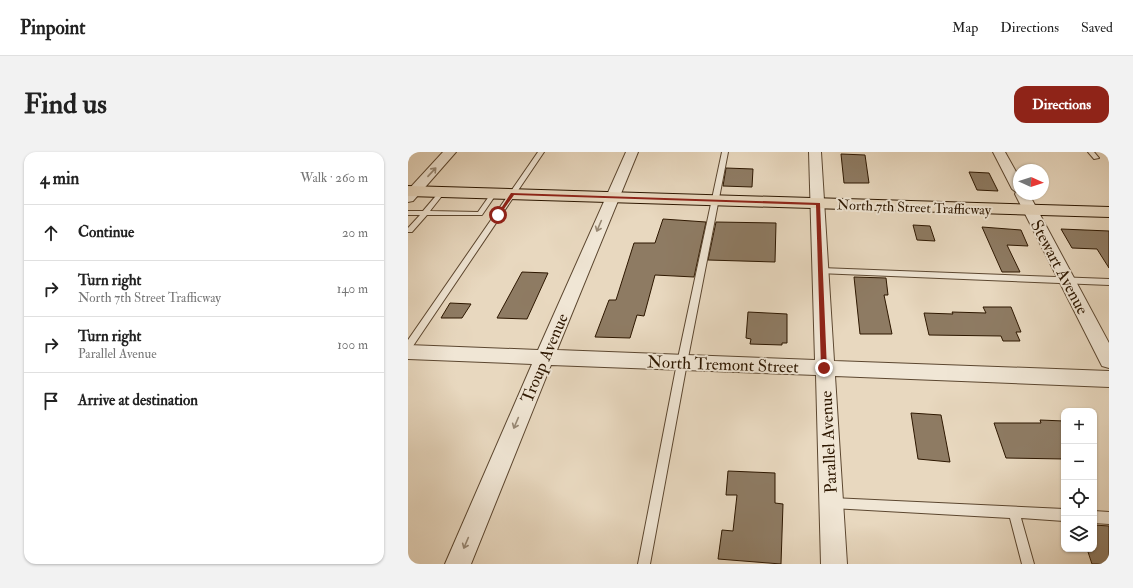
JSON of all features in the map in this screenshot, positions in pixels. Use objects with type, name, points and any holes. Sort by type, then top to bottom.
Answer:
[{"type":"main road","name":"North 7th Street Trafficway","points":[[410,193],[494,193],[1109,212]]},
{"type":"street","points":[[410,193],[450,152]]},
{"type":"street","name":"Troup Avenue","points":[[458,564],[544,357],[632,152]]},
{"type":"street","name":"Parallel Avenue","points":[[816,152],[824,368],[834,564]]},
{"type":"street","points":[[999,152],[1013,178]]},
{"type":"street","name":"Stewart Avenue","points":[[1025,200],[1109,361]]},
{"type":"street","name":"North Tremont Street","points":[[408,352],[1109,379]]},
{"type":"lane","points":[[408,347],[541,152]]},
{"type":"lane","points":[[644,564],[682,363],[725,152]]},
{"type":"lane","points":[[1091,152],[1096,158]]},
{"type":"lane","points":[[408,230],[410,230],[442,192]]},
{"type":"lane","points":[[480,214],[494,193]]},
{"type":"lane","points":[[408,213],[498,215]]},
{"type":"lane","points":[[821,271],[1109,282]]},
{"type":"lane","points":[[831,503],[1061,516]]},
{"type":"lane","points":[[1014,513],[1028,564]]},
{"type":"lane","points":[[1097,517],[1109,518]]},
{"type":"building","points":[[841,154],[865,155],[869,183],[844,183]]},
{"type":"building","points":[[726,168],[753,169],[752,187],[723,186]]},
{"type":"building","points":[[969,172],[989,173],[998,191],[977,190]]},
{"type":"building","points":[[663,219],[706,222],[694,277],[655,275],[644,316],[637,315],[630,338],[595,337],[609,300],[616,300],[634,243],[655,243]]},
{"type":"building","points":[[716,222],[776,223],[775,262],[708,260]]},
{"type":"building","points":[[913,225],[930,226],[935,241],[917,240]]},
{"type":"building","points":[[982,227],[1021,230],[1028,246],[1007,245],[1020,272],[1002,272]]},
{"type":"building","points":[[1061,229],[1109,231],[1109,268],[1097,249],[1072,248]]},
{"type":"building","points":[[522,272],[548,273],[527,319],[497,318]]},
{"type":"building","points":[[854,277],[886,278],[888,295],[884,295],[892,334],[860,334]]},
{"type":"building","points":[[450,303],[471,304],[462,318],[441,318]]},
{"type":"building","points":[[983,307],[1011,307],[1021,332],[1016,332],[1020,341],[1003,341],[1001,336],[929,335],[924,313],[986,313]]},
{"type":"building","points":[[748,312],[787,314],[787,343],[782,343],[782,345],[750,344],[751,339],[746,338]]},
{"type":"building","points":[[911,413],[941,415],[950,462],[918,459]]},
{"type":"building","points":[[1040,420],[1061,421],[1061,459],[1006,458],[994,423],[1041,423]]},
{"type":"building","points":[[728,471],[775,473],[775,503],[783,504],[781,564],[718,559],[722,530],[733,531],[737,495],[726,495]]},
{"type":"building","points":[[1097,525],[1109,526],[1109,564],[1092,564],[1088,552],[1097,552]]},
{"type":"route","points":[[498,215],[512,194],[818,204],[824,368]]}]
